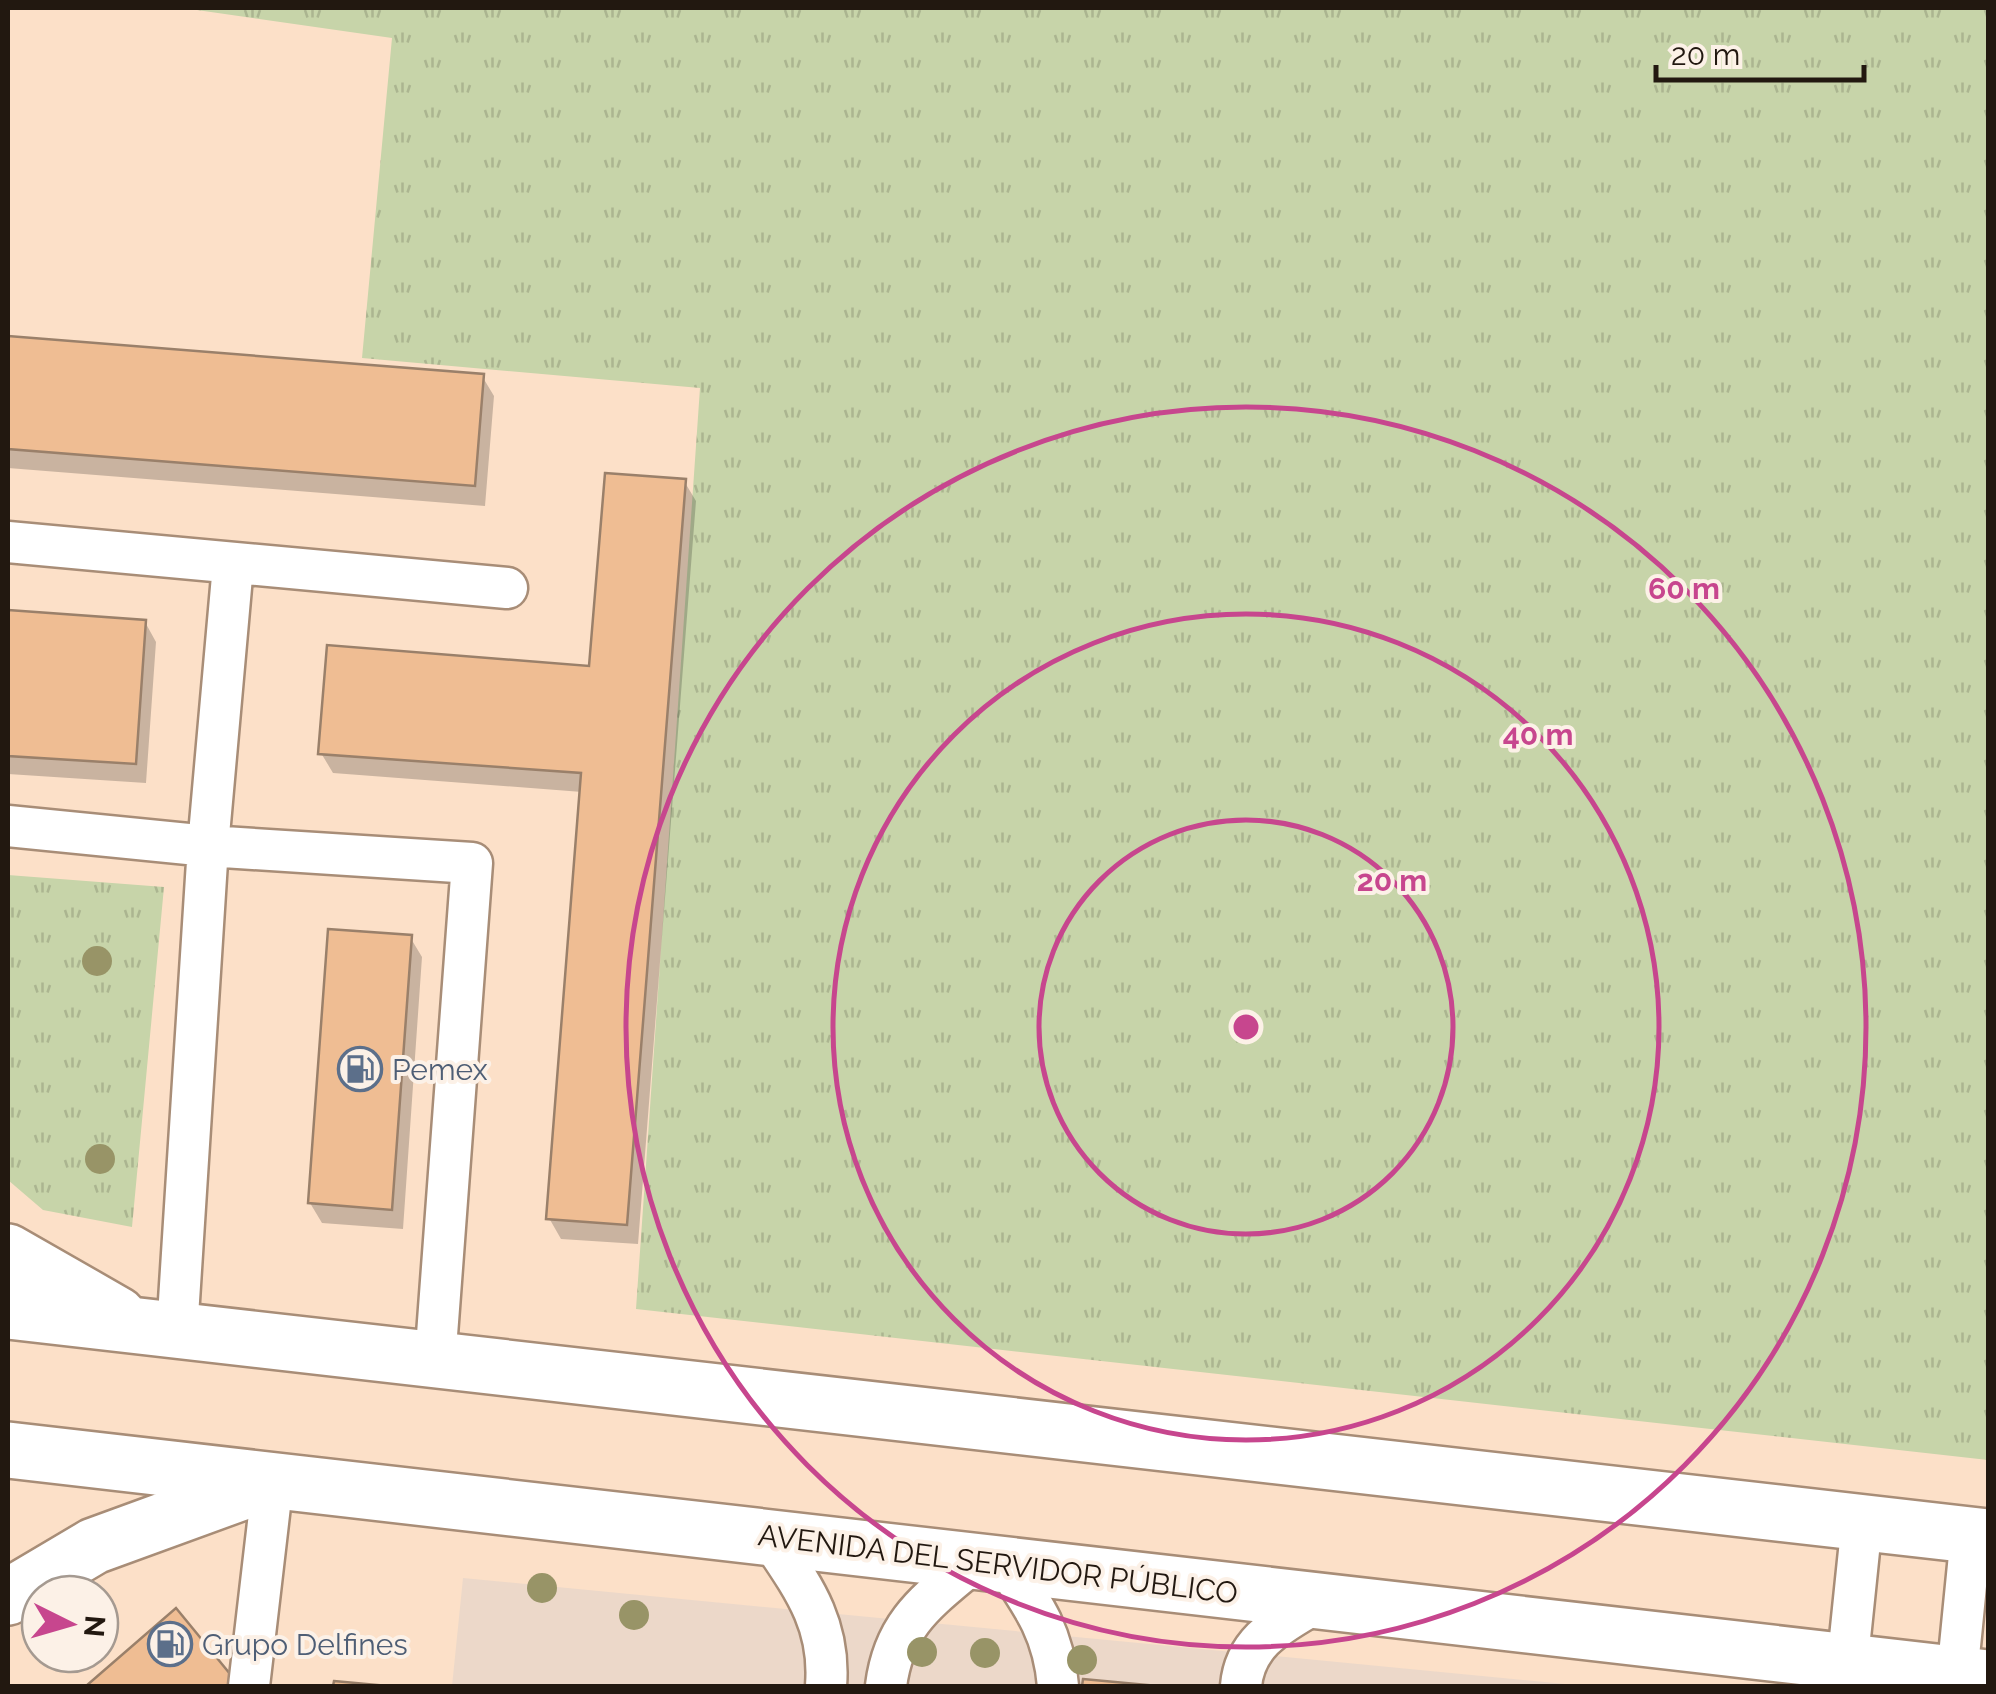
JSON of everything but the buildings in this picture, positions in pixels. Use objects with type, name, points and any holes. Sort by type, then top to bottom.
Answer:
[{"type":"street","points":[[8,1252],[160,1330]]},
{"type":"street","points":[[8,1311],[1980,1536]]},
{"type":"street","name":"AVENIDA DEL SERVIDOR PÚBLICO","points":[[8,1450],[1320,1601],[1846,1674],[1967,1680]]},
{"type":"street","points":[[8,1597],[94,1546],[273,1480]]},
{"type":"lane","points":[[8,542],[508,588]]},
{"type":"lane","points":[[160,1330],[232,564]]},
{"type":"lane","points":[[8,826],[208,846],[472,863],[435,1362]]},
{"type":"lane","points":[[248,1686],[273,1480]]},
{"type":"lane","points":[[1846,1674],[1862,1522]]},
{"type":"lane","points":[[1967,1680],[1980,1536]]},
{"type":"lane","points":[[770,1538],[814,1604],[828,1658],[826,1686]]},
{"type":"lane","points":[[886,1686],[889,1660],[914,1613],[990,1563],[1037,1610],[1055,1652],[1058,1686]]},
{"type":"lane","points":[[1241,1686],[1255,1645],[1268,1631],[1320,1601]]},
{"type":"shaded area","points":[[463,1578],[1586,1686],[452,1686]]},
{"type":"green space","points":[[183,8],[1988,8],[1988,1460],[636,1309],[700,388],[362,358],[392,38]]},
{"type":"green space","points":[[8,875],[164,887],[132,1227],[43,1210],[8,1180]]},
{"type":"place","name":"Pemex","points":[[360,1069]]},
{"type":"place","name":"Grupo Delfines","points":[[170,1644]]}]
